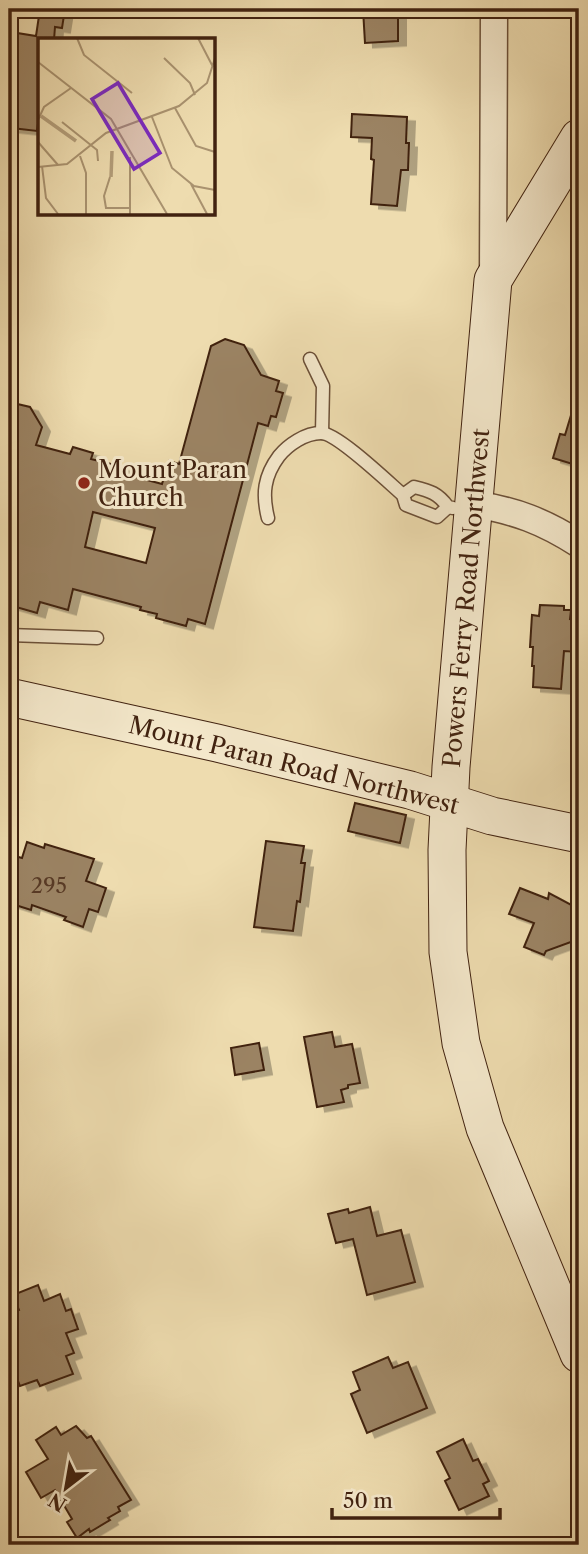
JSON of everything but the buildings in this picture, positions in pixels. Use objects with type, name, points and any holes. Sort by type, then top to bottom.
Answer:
[{"type":"street","points":[[493,281],[494,9]]},
{"type":"street","name":"Powers Ferry Road Northwest","points":[[579,138],[493,281],[465,507],[447,850],[448,952],[461,1043],[485,1128],[579,1354]]},
{"type":"street","points":[[465,507],[506,509],[532,517],[579,544]]},
{"type":"street","name":"Mount Paran Road Northwest","points":[[9,697],[217,743],[449,802],[492,816],[579,834]]},
{"type":"lane","points":[[310,359],[323,386],[322,433]]},
{"type":"lane","points":[[268,518],[264,504],[265,482],[271,467],[281,453],[297,440],[322,433],[341,441],[403,495],[406,505],[437,517],[465,507]]},
{"type":"lane","points":[[403,495],[414,487],[434,492],[465,507]]},
{"type":"lane","points":[[9,635],[97,638]]},
{"type":"place","name":"Mount Paran Church","points":[[84,483]]}]
